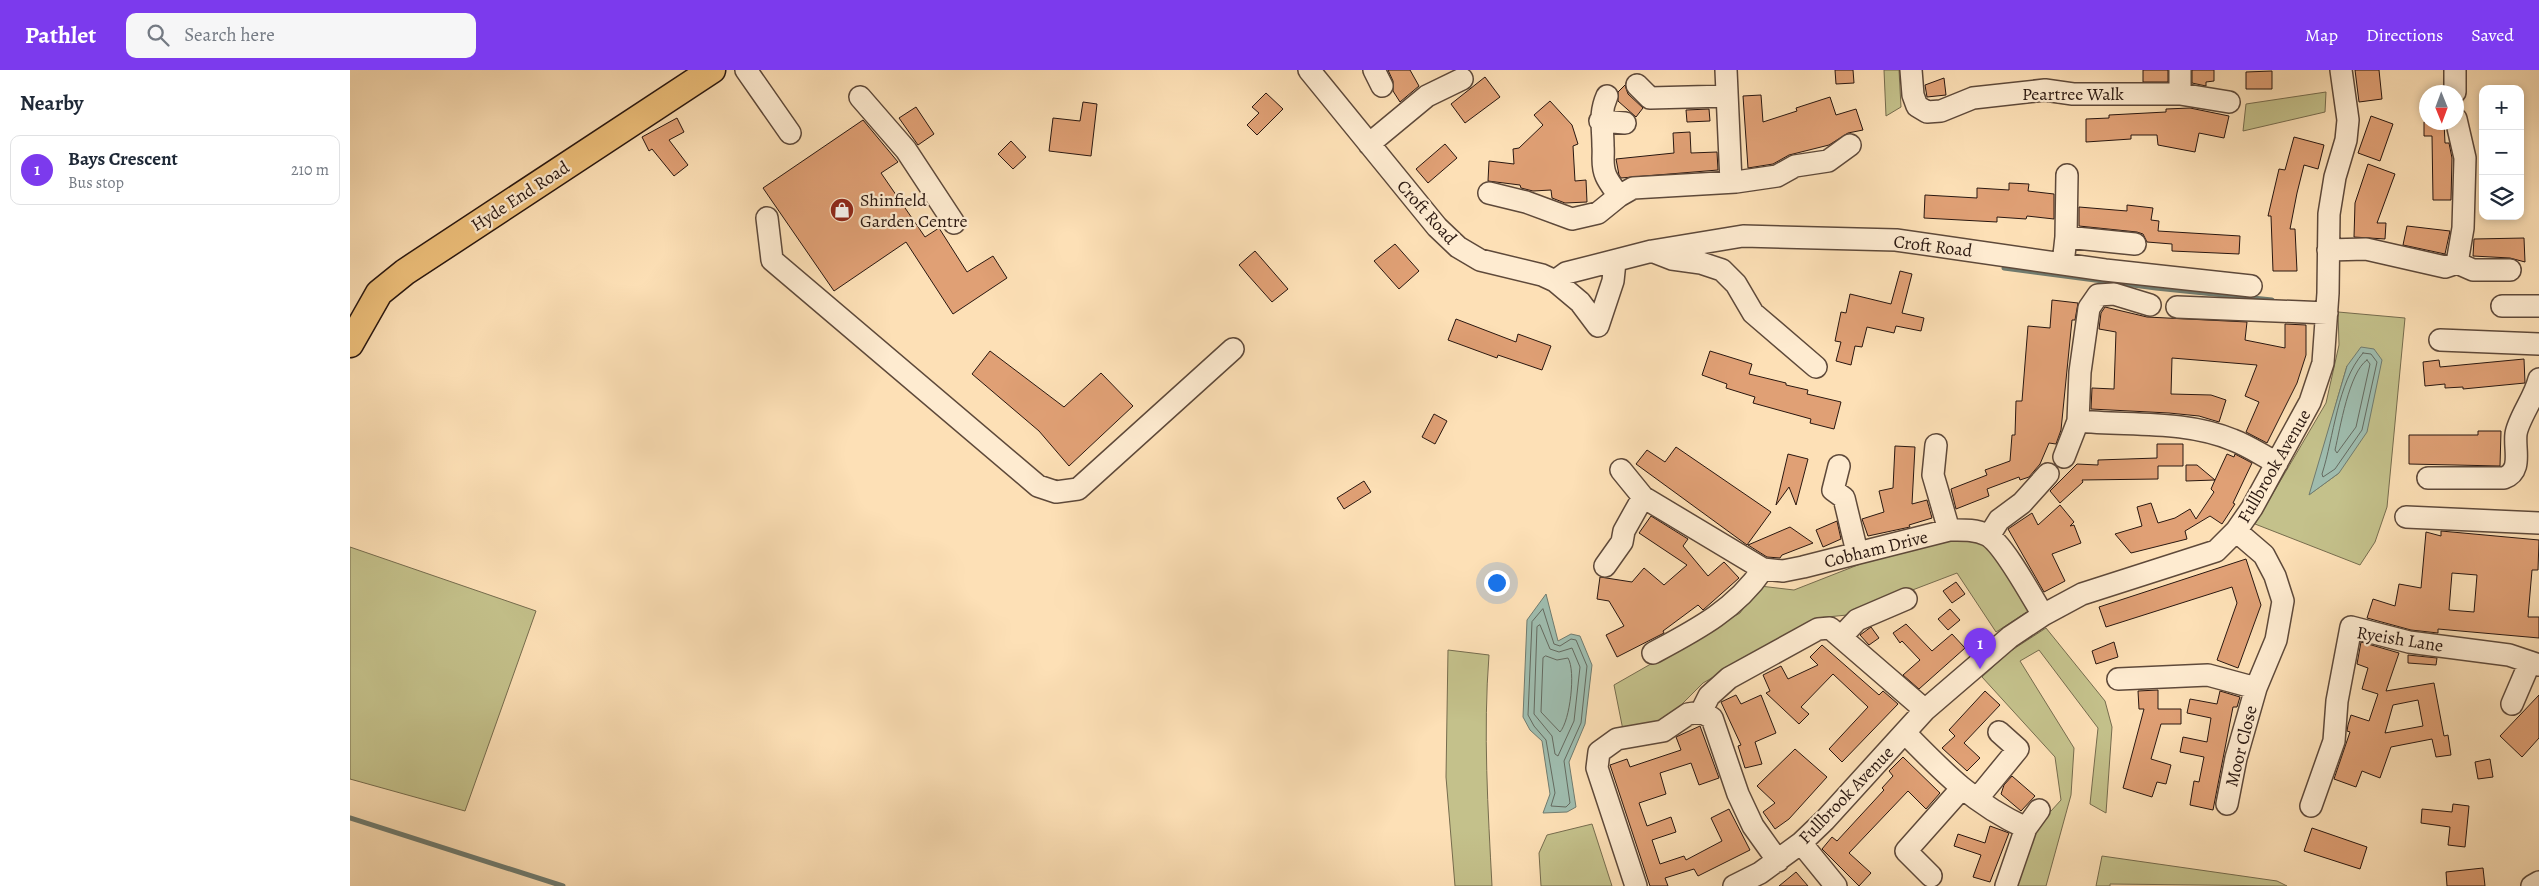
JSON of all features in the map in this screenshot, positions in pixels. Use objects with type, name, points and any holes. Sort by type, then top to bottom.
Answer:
[{"type":"main road","name":"Hyde End Road","points":[[350,344],[379,293],[405,272],[712,70]]},
{"type":"street","points":[[746,70],[790,133]]},
{"type":"street","name":"Croft Road","points":[[1309,70],[1437,227],[1466,253],[1480,260],[1555,280],[1566,273],[1652,251],[1743,236],[1896,240],[2063,264],[2251,286]]},
{"type":"street","points":[[1726,70],[1731,182]]},
{"type":"street","name":"Peartree Walk","points":[[1911,70],[1913,95],[1917,106],[1927,112],[1941,111],[1973,98],[2045,90],[2073,94],[2180,94],[2229,102]]},
{"type":"street","points":[[2180,70],[2180,94]]},
{"type":"street","name":"Fullbrook Avenue","points":[[1734,886],[1778,861],[1801,843],[1825,820],[1926,710],[2010,637],[2043,615],[2082,594],[2216,550],[2236,531],[2252,508],[2277,464],[2310,402],[2320,378],[2327,313],[2330,200],[2346,140],[2348,120],[2341,70]]},
{"type":"street","points":[[2455,70],[2455,85]]},
{"type":"street","points":[[1369,144],[1427,96],[1462,79]]},
{"type":"street","points":[[1636,85],[1650,98],[1727,96]]},
{"type":"street","points":[[1607,96],[1600,120],[1604,147],[1602,163],[1606,176],[1619,196]]},
{"type":"street","points":[[860,97],[906,150],[954,223]]},
{"type":"street","points":[[1600,120],[1625,123]]},
{"type":"street","points":[[2457,263],[2461,251],[2463,228],[2465,158],[2459,130]]},
{"type":"street","points":[[1489,193],[1526,202],[1572,220],[1598,213],[1619,196],[1633,188],[1731,182],[1776,176],[1795,166],[1828,161],[1850,145]]},
{"type":"street","points":[[2063,264],[2066,237],[2066,175]]},
{"type":"street","points":[[767,218],[772,260],[1038,486],[1056,492],[1078,490],[1233,349]]},
{"type":"street","points":[[2066,237],[2135,244]]},
{"type":"street","points":[[2328,250],[2366,249],[2445,267],[2457,263],[2473,270],[2510,270]]},
{"type":"street","points":[[1652,251],[1672,259],[1701,263],[1722,270],[1736,284],[1753,313],[1816,367]]},
{"type":"street","points":[[1555,280],[1580,302],[1598,326],[1611,287],[1615,262]]},
{"type":"street","points":[[2064,457],[2078,421],[2080,372],[2089,308],[2098,295],[2114,294],[2150,305]]},
{"type":"street","points":[[2177,306],[2327,313]]},
{"type":"street","points":[[2502,306],[2539,306]]},
{"type":"street","points":[[2440,340],[2539,344]]},
{"type":"street","points":[[2428,478],[2504,478],[2512,475],[2516,468],[2516,432],[2536,394],[2539,379]]},
{"type":"street","points":[[2078,421],[2162,425],[2205,431],[2234,440],[2277,464]]},
{"type":"street","points":[[1936,445],[1934,474],[1949,530]]},
{"type":"street","points":[[1839,466],[1833,490],[1844,498],[1858,552]]},
{"type":"street","name":"Cobham Drive","points":[[1621,470],[1643,497],[1763,569],[1783,571],[1949,530],[1969,529],[1988,536]]},
{"type":"street","points":[[2043,615],[2000,547],[1988,536],[1999,520],[2022,503],[2048,474]]},
{"type":"street","points":[[1605,566],[1622,542],[1624,531],[1643,497]]},
{"type":"street","points":[[2406,517],[2539,523]]},
{"type":"street","name":"Moor Close","points":[[2227,804],[2236,758],[2256,688],[2276,640],[2283,601],[2264,555],[2236,531]]},
{"type":"street","points":[[1653,654],[1708,623],[1749,590],[1763,569]]},
{"type":"street","points":[[1842,636],[1857,620],[1906,599]]},
{"type":"street","name":"Ryeish Lane","points":[[2311,806],[2334,741],[2338,701],[2351,627],[2409,642],[2509,655],[2534,663]]},
{"type":"street","points":[[1701,712],[1709,696],[1729,678],[1818,629],[1830,628],[1842,636],[1926,710]]},
{"type":"street","points":[[2512,704],[2534,663]]},
{"type":"street","name":"Moor Close","points":[[2118,678],[2208,675],[2256,688]]},
{"type":"street","points":[[1636,886],[1597,768],[1599,752],[1617,739],[1663,731],[1688,714],[1701,712],[1712,718],[1738,794],[1753,826],[1778,861]]},
{"type":"street","points":[[1931,876],[1906,851],[2018,749],[1999,732]]},
{"type":"street","name":"Fullbrook Avenue","points":[[1905,733],[1951,781],[1997,814],[2026,828]]},
{"type":"street","points":[[2008,878],[2026,828],[2039,810]]},
{"type":"street","points":[[1801,843],[1836,886]]},
{"type":"street","points":[[2532,886],[2539,882]]},
{"type":"shaded area","points":[[1884,70],[1899,70],[1901,107],[1886,116]]},
{"type":"shaded area","points":[[2326,92],[2325,112],[2243,131],[2246,104]]},
{"type":"shaded area","points":[[2338,312],[2405,318],[2387,507],[2375,542],[2360,565],[2255,524],[2326,403],[2339,345]],"holes":[[[2347,366],[2339,473],[2310,494]]]},
{"type":"shaded area","points":[[1955,540],[1991,544],[2030,610],[1996,632],[1957,573],[1847,615],[1817,618],[1703,683],[1679,707],[1652,725],[1623,730],[1614,685],[1740,613],[1760,586],[1794,590],[1868,561]]},
{"type":"shaded area","points":[[350,547],[536,611],[465,811],[350,779]]},
{"type":"shaded area","points":[[2046,628],[2105,701],[2112,727],[2106,813],[2090,804],[2098,728],[2039,650],[2020,661],[2074,748],[2071,795],[2046,886],[2017,886],[2031,833],[2061,800],[2055,757],[1982,677],[2009,652]]},
{"type":"shaded area","points":[[1448,650],[1489,655],[1486,742],[1492,886],[1455,886],[1446,777]]},
{"type":"shaded area","points":[[1592,824],[1612,886],[1541,886],[1539,853],[1547,835]]},
{"type":"shaded area","points":[[2102,856],[2277,881],[2287,886],[2110,884],[2110,886],[2096,886]]},
{"type":"water","points":[[2361,347],[2374,349],[2382,360],[2367,432],[2339,473],[2309,495],[2347,366]]},
{"type":"water","points":[[1546,594],[1558,641],[1571,634],[1580,636],[1592,665],[1585,724],[1569,762],[1576,807],[1567,812],[1543,813],[1550,794],[1542,741],[1530,730],[1523,717],[1527,620]]},
{"type":"building","points":[[1388,70],[1410,70],[1419,86],[1400,102],[1393,91],[1393,81]]},
{"type":"building","points":[[1835,70],[1853,70],[1854,83],[1836,84]]},
{"type":"building","points":[[2143,70],[2168,70],[2168,82],[2143,82]]},
{"type":"building","points":[[2192,70],[2214,70],[2214,81],[2206,82],[2206,86],[2192,83]]},
{"type":"building","points":[[2355,70],[2379,70],[2382,99],[2359,102]]},
{"type":"building","points":[[2272,71],[2272,89],[2246,89],[2246,72]]},
{"type":"building","points":[[1485,77],[1500,97],[1465,123],[1451,104]]},
{"type":"building","points":[[1944,78],[1946,95],[1927,97],[1925,85]]},
{"type":"building","points":[[1625,85],[1628,94],[1643,108],[1636,117],[1618,101],[1618,92]]},
{"type":"building","points":[[1266,93],[1283,109],[1257,135],[1247,125],[1259,113],[1252,107]]},
{"type":"building","points":[[1761,95],[1763,122],[1797,111],[1796,108],[1830,97],[1836,115],[1856,109],[1863,130],[1848,133],[1829,145],[1789,155],[1773,164],[1748,168],[1743,96]]},
{"type":"building","points":[[1550,101],[1572,125],[1578,144],[1573,146],[1575,181],[1586,180],[1587,202],[1565,203],[1552,198],[1551,190],[1533,191],[1521,188],[1520,185],[1488,181],[1489,161],[1514,164],[1513,149],[1519,148],[1543,125],[1534,115]]},
{"type":"building","points":[[1083,102],[1097,104],[1091,156],[1049,151],[1053,118],[1080,121]]},
{"type":"building","points":[[916,107],[934,134],[918,145],[899,118]]},
{"type":"building","points":[[2190,108],[2229,116],[2224,138],[2199,133],[2195,152],[2158,145],[2157,135],[2131,135],[2131,139],[2086,142],[2086,119],[2109,118],[2109,115],[2166,112],[2166,109]]},
{"type":"building","points":[[1709,109],[1710,121],[1687,122],[1686,110]]},
{"type":"building","points":[[2371,116],[2393,124],[2380,161],[2358,153]]},
{"type":"building","points":[[677,118],[684,132],[669,140],[688,165],[674,176],[652,149],[649,151],[642,137]]},
{"type":"building","name":"Shinfield Garden Centre","points":[[863,120],[898,162],[881,173],[925,237],[939,228],[967,272],[993,256],[1007,278],[953,314],[906,242],[834,291],[763,188]]},
{"type":"building","points":[[2424,130],[2444,130],[2445,143],[2449,143],[2452,158],[2451,200],[2433,200],[2432,136],[2424,136]]},
{"type":"building","points":[[1690,132],[1691,153],[1717,152],[1718,170],[1621,178],[1619,175],[1616,159],[1674,153],[1673,133]]},
{"type":"building","points":[[2294,137],[2324,145],[2318,169],[2304,165],[2297,193],[2290,229],[2295,229],[2297,271],[2273,271],[2271,216],[2268,216],[2279,169],[2285,170]]},
{"type":"building","points":[[1011,141],[1026,157],[1013,169],[998,154]]},
{"type":"building","points":[[1445,144],[1457,158],[1428,183],[1416,169]]},
{"type":"building","points":[[2368,164],[2395,174],[2377,223],[2386,223],[2385,239],[2354,237],[2355,203]]},
{"type":"building","points":[[2009,183],[2029,184],[2028,191],[2054,194],[2054,219],[2027,216],[2026,219],[1997,217],[1997,222],[1924,218],[1925,195],[1977,198],[1977,188],[2009,190]]},
{"type":"building","points":[[2127,205],[2153,208],[2151,220],[2159,221],[2158,231],[2240,236],[2239,254],[2172,251],[2172,244],[2147,242],[2143,234],[2137,232],[2079,226],[2079,207],[2127,211]]},
{"type":"building","points":[[2407,226],[2450,231],[2445,254],[2403,245]]},
{"type":"building","points":[[2524,238],[2525,262],[2510,258],[2473,256],[2474,239]]},
{"type":"building","points":[[1395,244],[1419,271],[1399,289],[1374,261]]},
{"type":"building","points":[[1255,251],[1288,289],[1272,302],[1239,265]]},
{"type":"building","points":[[1900,271],[1912,274],[1902,313],[1924,318],[1921,331],[1896,326],[1894,333],[1867,327],[1862,347],[1855,346],[1851,365],[1836,361],[1841,342],[1835,341],[1841,312],[1846,313],[1850,294],[1891,304]]},
{"type":"building","points":[[2052,300],[2078,303],[2075,320],[2072,320],[2061,430],[2056,444],[2049,443],[2040,464],[2029,477],[2020,480],[2019,477],[1987,489],[1989,496],[1956,509],[1951,489],[1987,475],[1985,470],[2010,461],[2012,435],[2015,435],[2016,401],[2022,401],[2028,326],[2050,328]]},
{"type":"building","points":[[2105,307],[2147,317],[2247,322],[2245,340],[2285,348],[2285,324],[2306,325],[2306,355],[2297,383],[2267,443],[2246,432],[2259,402],[2245,396],[2257,365],[2172,358],[2171,394],[2211,395],[2226,400],[2219,422],[2199,416],[2091,409],[2092,388],[2114,389],[2116,332],[2099,329],[2101,313]]},
{"type":"building","points":[[1456,319],[1516,342],[1518,334],[1551,346],[1542,370],[1498,355],[1497,358],[1448,340]]},
{"type":"building","points":[[990,351],[1064,407],[1101,373],[1133,406],[1069,466],[1039,431],[972,374]]},
{"type":"building","points":[[1710,351],[1752,364],[1749,374],[1808,390],[1807,394],[1841,402],[1834,429],[1810,423],[1811,419],[1753,403],[1755,397],[1726,388],[1727,384],[1702,375]]},
{"type":"building","points":[[2524,359],[2525,383],[2463,389],[2463,387],[2445,388],[2445,384],[2425,386],[2423,362],[2439,360],[2440,367]]},
{"type":"building","points":[[1434,414],[1447,421],[1435,444],[1422,437]]},
{"type":"building","points":[[2478,431],[2501,431],[2500,466],[2409,464],[2409,435],[2478,435]]},
{"type":"building","points":[[2157,444],[2183,444],[2183,466],[2158,466],[2158,479],[2082,480],[2083,482],[2060,503],[2050,491],[2077,464],[2098,465],[2098,460],[2157,458]]},
{"type":"building","points":[[1895,446],[1915,447],[1912,504],[1927,500],[1932,518],[1909,525],[1910,527],[1868,536],[1862,519],[1884,512],[1879,491],[1893,488]]},
{"type":"building","points":[[1676,447],[1771,512],[1747,545],[1636,464],[1647,450],[1665,462]]},
{"type":"building","points":[[1788,454],[1808,459],[1796,505],[1789,487],[1776,505]]},
{"type":"building","points":[[2227,454],[2234,457],[2235,454],[2252,463],[2233,503],[2235,504],[2222,524],[2210,516],[2185,531],[2187,539],[2131,553],[2115,534],[2142,526],[2137,507],[2151,503],[2158,523],[2175,518],[2190,509],[2196,519],[2214,492],[2211,489]]},
{"type":"building","points":[[2186,465],[2197,465],[2215,480],[2186,481]]},
{"type":"building","points":[[1364,481],[1371,492],[1344,509],[1337,498]]},
{"type":"building","points":[[2060,505],[2074,522],[2070,526],[2074,525],[2081,543],[2052,554],[2065,581],[2044,592],[2008,529],[2032,513],[2038,525]]},
{"type":"building","points":[[1651,516],[1688,539],[1683,546],[1708,576],[1724,562],[1739,578],[1703,610],[1698,605],[1663,631],[1664,633],[1617,657],[1606,635],[1624,626],[1609,601],[1597,599],[1600,577],[1632,582],[1644,568],[1664,585],[1687,565],[1639,533]]},
{"type":"building","points":[[1837,521],[1841,539],[1823,547],[1816,530]]},
{"type":"building","points":[[1790,527],[1813,543],[1782,555],[1780,558],[1767,557],[1748,545]]},
{"type":"building","points":[[2441,531],[2539,540],[2538,570],[2532,570],[2528,617],[2539,617],[2539,638],[2438,629],[2438,633],[2411,630],[2367,618],[2373,599],[2395,606],[2399,584],[2421,588],[2426,532],[2441,536]],"holes":[[[2452,573],[2477,575],[2474,612],[2449,610]]]},
{"type":"building","points":[[2246,559],[2261,605],[2238,668],[2217,660],[2237,603],[2232,587],[2106,627],[2099,607]]},
{"type":"building","points":[[1956,582],[1965,594],[1952,603],[1943,591]]},
{"type":"building","points":[[1950,609],[1960,620],[1948,630],[1938,619]]},
{"type":"building","points":[[1906,624],[1932,651],[1952,634],[1965,648],[1919,689],[1903,675],[1920,660],[1902,641],[1900,643],[1893,633]]},
{"type":"building","points":[[1871,627],[1879,638],[1869,645],[1860,635]]},
{"type":"building","points":[[2114,642],[2118,657],[2096,664],[2092,651]]},
{"type":"building","points":[[2361,642],[2399,653],[2386,691],[2434,683],[2444,736],[2448,735],[2451,755],[2436,757],[2432,739],[2391,747],[2380,778],[2362,771],[2356,787],[2334,779],[2350,732],[2347,731],[2351,715],[2369,721],[2378,694],[2362,689],[2368,668],[2357,664]],"holes":[[[2418,700],[2423,726],[2385,733],[2393,705]]]},
{"type":"building","points":[[1822,645],[1879,695],[1883,691],[1898,704],[1842,762],[1829,749],[1868,707],[1833,674],[1801,707],[1809,714],[1799,724],[1766,693],[1770,691],[1763,675],[1781,666],[1788,679],[1818,665],[1810,657]]},
{"type":"building","points":[[2408,655],[2437,658],[2436,665],[2408,663]]},
{"type":"building","points":[[2158,690],[2158,709],[2181,709],[2181,724],[2161,724],[2151,759],[2171,765],[2166,784],[2157,782],[2152,797],[2123,788],[2144,709],[2139,709],[2138,691]]},
{"type":"building","points":[[1985,691],[2000,705],[1964,743],[1980,758],[1967,771],[1942,748],[1955,736],[1949,730]]},
{"type":"building","points":[[2220,691],[2240,697],[2237,707],[2233,707],[2213,810],[2190,805],[2194,781],[2199,782],[2204,757],[2180,752],[2183,737],[2207,742],[2211,718],[2187,713],[2190,699],[2217,704]]},
{"type":"building","points":[[1736,695],[1741,704],[1761,695],[1776,733],[1755,742],[1762,764],[1745,768],[1738,746],[1741,745],[1721,702]]},
{"type":"building","points":[[2539,695],[2539,738],[2522,757],[2500,736]]},
{"type":"building","points":[[1700,726],[1719,778],[1699,785],[1691,763],[1660,773],[1666,794],[1639,803],[1647,826],[1671,817],[1676,832],[1652,840],[1660,864],[1684,856],[1686,860],[1722,841],[1711,818],[1729,809],[1750,850],[1698,876],[1694,869],[1665,878],[1668,886],[1650,886],[1610,765],[1627,759],[1630,767],[1681,750],[1676,737]]},
{"type":"building","points":[[1795,749],[1827,777],[1789,819],[1775,829],[1763,812],[1775,803],[1757,786]]},
{"type":"building","points":[[1903,757],[1940,793],[1926,809],[1908,791],[1849,853],[1871,873],[1859,886],[1822,849],[1832,837],[1837,841],[1884,790],[1882,788],[1893,776],[1889,771]]},
{"type":"building","points":[[2490,759],[2493,777],[2478,779],[2475,762]]},
{"type":"building","points":[[2012,776],[2035,796],[2021,811],[2001,794],[2004,785]]},
{"type":"building","points":[[2453,804],[2469,806],[2465,847],[2448,845],[2450,827],[2421,823],[2422,809],[2452,812]]},
{"type":"building","points":[[1990,826],[2009,833],[1990,882],[1973,877],[1981,855],[1954,846],[1958,834],[1985,843]]},
{"type":"building","points":[[2312,828],[2367,847],[2360,869],[2304,851]]},
{"type":"building","points":[[2483,868],[2485,886],[2447,886],[2446,872]]},
{"type":"building","points":[[1796,872],[1808,886],[1779,886]]},
{"type":"waterway","points":[[2004,268],[2156,288],[2272,300]]},
{"type":"waterway","points":[[350,818],[563,886]]},
{"type":"place","name":"Shinfield Garden Centre","points":[[842,210]]},
{"type":"place","name":"Bays Crescent","points":[[1980,669]]}]
